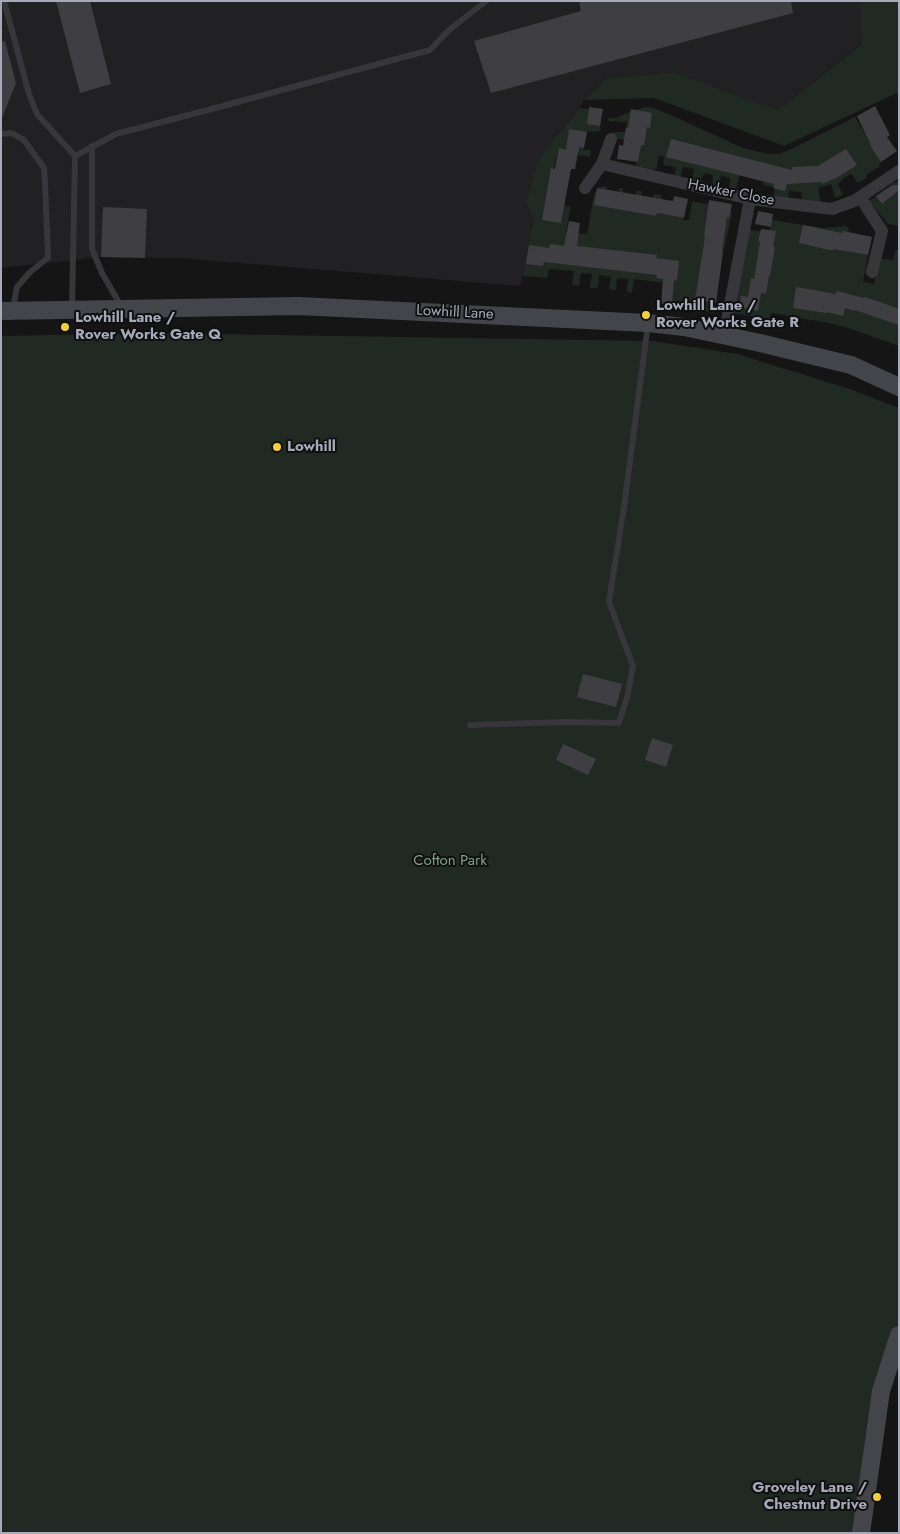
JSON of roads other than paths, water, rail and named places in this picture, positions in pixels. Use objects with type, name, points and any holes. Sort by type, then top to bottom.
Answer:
[{"type":"street","points":[[585,188],[602,164],[611,139]]},
{"type":"street","name":"Hawker Close","points":[[602,164],[750,199],[832,209],[854,201],[899,171]]},
{"type":"street","points":[[860,197],[882,230],[872,272]]},
{"type":"street","points":[[724,336],[750,199]]},
{"type":"street","name":"Lowhill Lane","points":[[7,311],[299,306],[648,323],[684,327],[852,365],[899,386]]},
{"type":"street","points":[[861,1533],[881,1391],[899,1335]]},
{"type":"lane","points":[[4,1],[29,94],[37,114],[75,156],[72,310]]},
{"type":"lane","points":[[75,156],[116,134],[430,50],[448,31],[486,1]]},
{"type":"lane","points":[[1,134],[11,133],[24,140],[44,168],[48,258],[30,272],[16,287],[7,311]]},
{"type":"lane","points":[[92,146],[92,249],[102,273],[122,309]]},
{"type":"lane","points":[[470,725],[565,722],[619,723],[628,694],[633,666],[609,602],[624,507],[648,323]]},
{"type":"place","name":"Lowhill Lane / Rover Works Gate R","points":[[646,315]]},
{"type":"place","name":"Lowhill Lane / Rover Works Gate Q","points":[[65,327]]},
{"type":"place","name":"Lowhill","points":[[277,447]]},
{"type":"place","name":"Groveley Lane / Chestnut Drive","points":[[877,1497]]},
{"type":"park label","name":"Cofton Park","points":[[450,861]]}]
